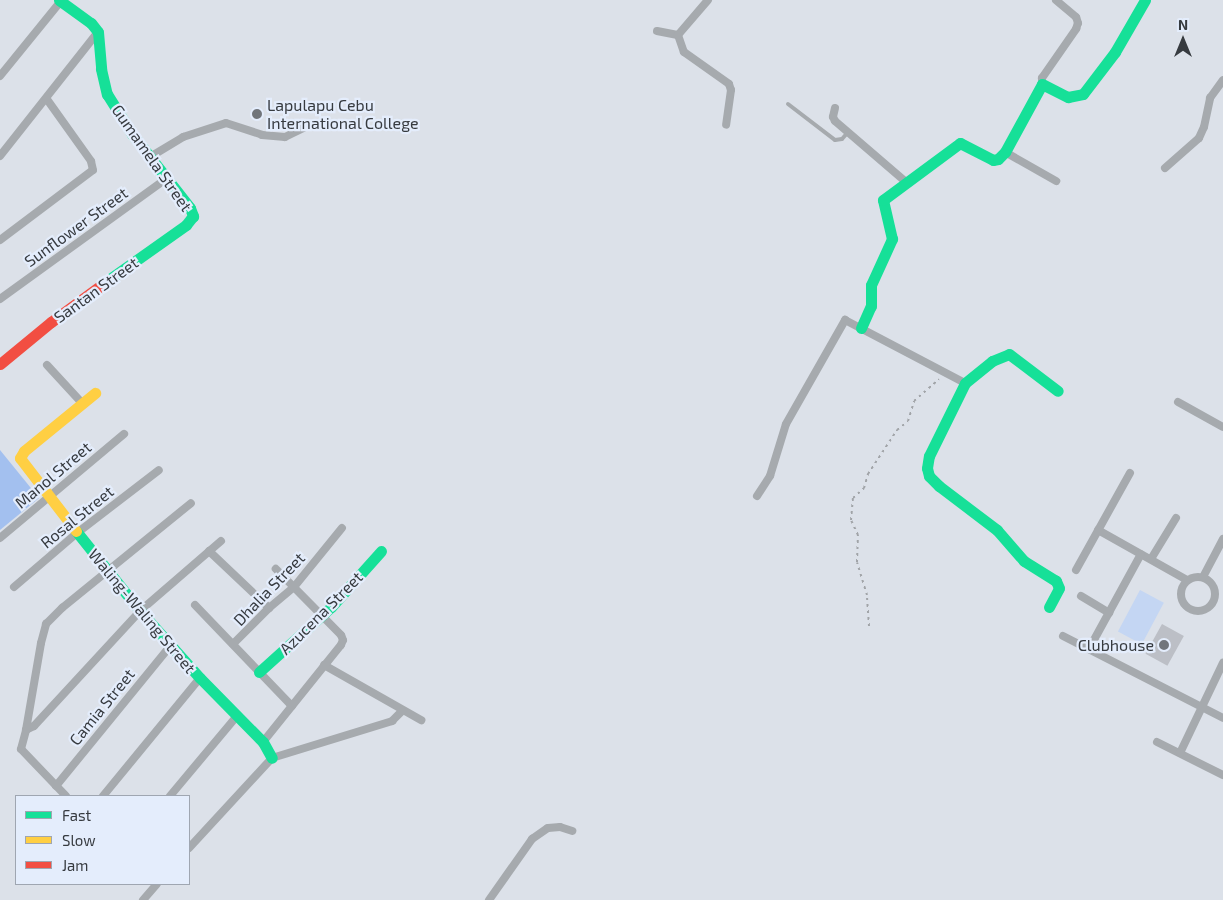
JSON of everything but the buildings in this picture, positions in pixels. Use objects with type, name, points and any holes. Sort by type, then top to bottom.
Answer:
[{"type":"street","points":[[0,76],[60,0],[91,23],[98,32],[0,156]]},
{"type":"street","points":[[678,35],[708,0]]},
{"type":"street","points":[[861,328],[871,306],[871,285],[892,239],[892,231],[884,214],[883,200],[960,143],[993,160],[998,159],[1005,152],[1042,84],[1042,78],[1076,29],[1078,22],[1076,17],[1056,0]]},
{"type":"street","points":[[1042,84],[1068,97],[1083,94],[1115,52],[1146,0]]},
{"type":"street","points":[[657,31],[678,35]]},
{"type":"street","name":"Gumamela Street","points":[[98,32],[102,70],[107,94],[132,134],[190,208],[193,216]]},
{"type":"street","points":[[678,35],[684,52],[729,84],[732,90],[726,125]]},
{"type":"street","points":[[1165,168],[1198,138],[1204,126],[1210,98],[1223,80]]},
{"type":"street","points":[[0,240],[94,170],[91,161],[46,98]]},
{"type":"street","points":[[835,108],[833,117],[835,121],[906,182]]},
{"type":"street","points":[[150,157],[183,137],[226,123],[262,135],[285,137],[310,125]]},
{"type":"street","points":[[1005,152],[1056,180]]},
{"type":"street","name":"Sunflower Street","points":[[0,298],[167,178]]},
{"type":"street","name":"Santan Street","points":[[0,364],[50,322],[186,225],[193,216]]},
{"type":"street","points":[[757,496],[770,476],[786,424],[845,320],[965,383]]},
{"type":"street","points":[[1049,607],[1059,588],[1056,581],[1024,561],[997,530],[939,486],[929,476],[928,456],[965,383],[992,361],[1009,354],[1058,391]]},
{"type":"street","points":[[47,365],[82,403],[95,393]]},
{"type":"street","points":[[1178,402],[1223,427]]},
{"type":"street","name":"Waling-Waling Street","points":[[82,403],[24,451],[20,458],[22,463],[140,611],[200,678],[263,742],[272,758]]},
{"type":"street","name":"Manol Street","points":[[0,538],[124,434]]},
{"type":"street","name":"Rosal Street","points":[[14,587],[77,532],[159,470]]},
{"type":"street","points":[[1076,570],[1130,473]]},
{"type":"street","points":[[65,795],[21,749],[46,624],[62,608],[191,503]]},
{"type":"street","points":[[1151,560],[1176,518]]},
{"type":"street","name":"Dhalia Street","points":[[233,644],[269,608],[294,587],[342,528]]},
{"type":"street","points":[[1098,530],[1187,580]]},
{"type":"street","points":[[1204,577],[1223,539]]},
{"type":"street","points":[[26,730],[34,726],[140,611],[221,541]]},
{"type":"street","points":[[209,551],[269,608]]},
{"type":"street","name":"Azucena Street","points":[[260,672],[323,615],[381,551]]},
{"type":"street","points":[[1089,649],[1141,554]]},
{"type":"street","points":[[263,742],[341,645],[343,640],[341,635],[323,615],[276,568]]},
{"type":"street","points":[[1195,576],[1204,577],[1212,583],[1215,593],[1213,603],[1205,610],[1195,611],[1186,607],[1181,598],[1181,588],[1187,580],[1195,576]]},
{"type":"street","points":[[1215,593],[1223,598]]},
{"type":"street","points":[[1081,596],[1109,613]]},
{"type":"street","points":[[195,605],[292,706]]},
{"type":"street","points":[[1064,636],[1223,718]]},
{"type":"street","name":"Camia Street","points":[[56,786],[170,645]]},
{"type":"street","points":[[1180,753],[1223,664]]},
{"type":"street","points":[[324,665],[420,720]]},
{"type":"street","points":[[104,795],[200,678]]},
{"type":"street","points":[[190,847],[272,758],[392,721],[402,711]]},
{"type":"street","points":[[171,795],[237,716]]},
{"type":"street","points":[[1157,742],[1223,775]]},
{"type":"street","points":[[489,900],[532,839],[548,828],[560,827],[572,831]]},
{"type":"street","points":[[143,900],[156,885]]},
{"type":"lane","points":[[788,104],[835,140],[842,139],[848,132]]},
{"type":"path","points":[[869,626],[867,595],[857,562],[858,535],[851,520],[853,498],[864,488],[868,474],[897,430],[908,422],[914,401],[946,373]]},
{"type":"shaded area","points":[[0,450],[39,498],[0,530]]},
{"type":"shaded area","points":[[1140,590],[1164,603],[1142,644],[1118,631]]},
{"type":"traffic: fast","points":[[59,0],[91,23],[98,32],[101,69],[107,94],[132,134],[190,208],[193,216],[186,225],[107,281]]},
{"type":"traffic: fast","points":[[861,328],[871,306],[871,285],[892,239],[883,200],[960,143],[993,160],[998,159],[1005,152],[1042,84],[1068,97],[1083,94],[1115,52],[1145,0]]},
{"type":"traffic: fast","points":[[1049,607],[1059,588],[1056,581],[1024,561],[997,530],[939,486],[929,476],[927,468],[929,456],[965,383],[992,361],[1009,354],[1058,391]]},
{"type":"traffic: fast","points":[[76,531],[140,611],[200,678],[263,742],[272,758]]},
{"type":"traffic: fast","points":[[259,672],[331,607],[381,551]]},
{"type":"traffic: slow","points":[[76,531],[20,458],[24,451],[95,393]]},
{"type":"traffic: jam","points":[[0,364],[51,322],[107,281]]},
{"type":"place","name":"Lapulapu Cebu International College","points":[[257,114]]},
{"type":"place","name":"Clubhouse","points":[[1164,645]]}]
